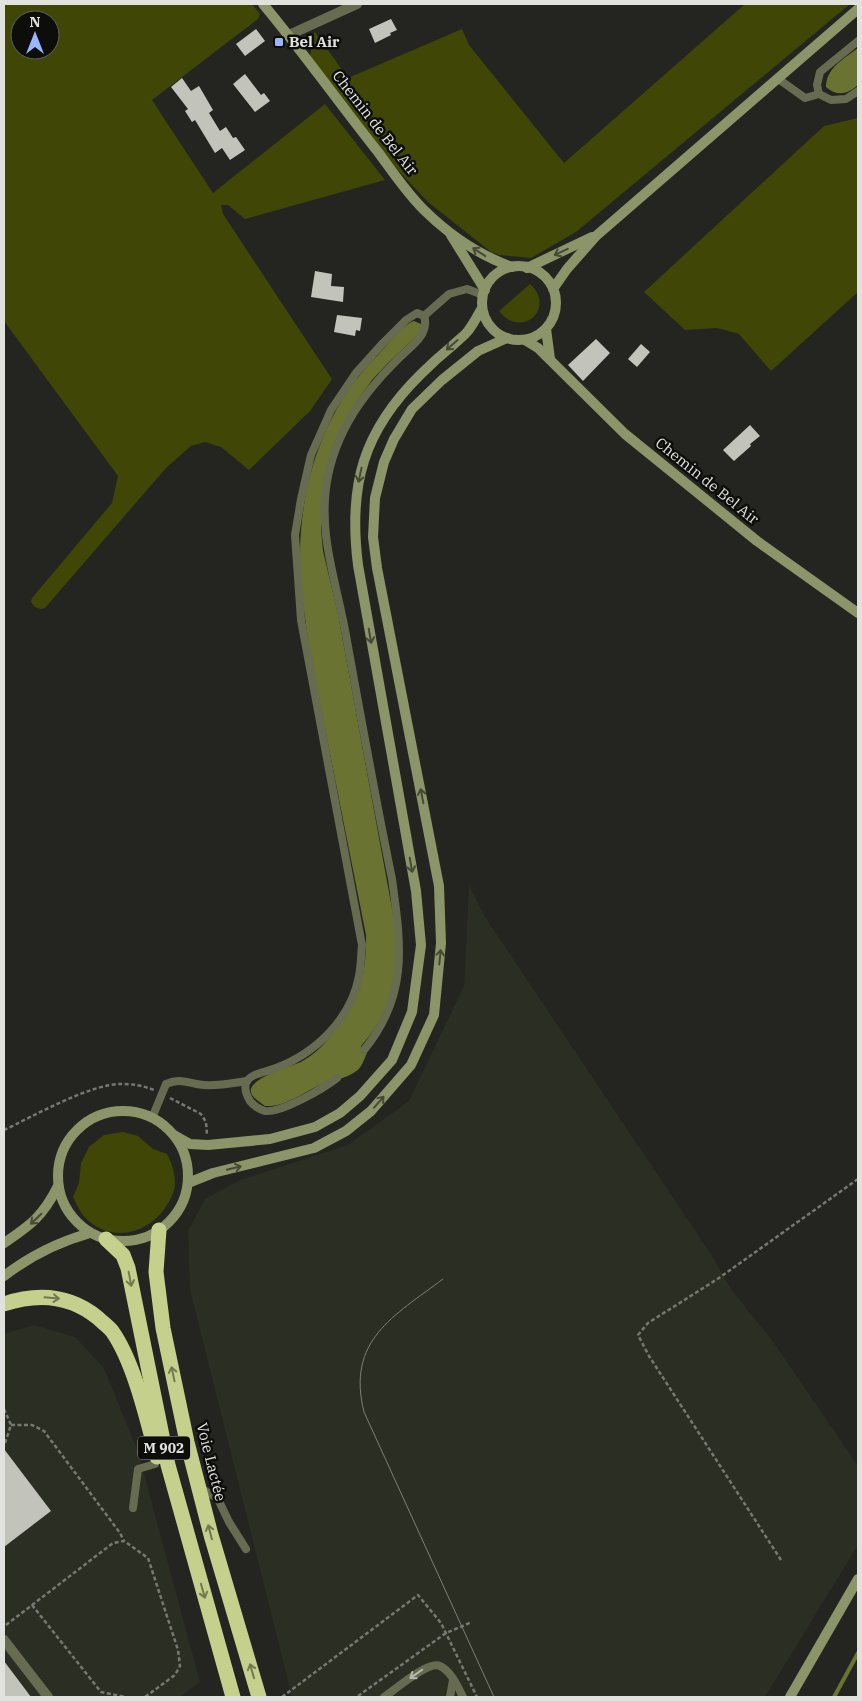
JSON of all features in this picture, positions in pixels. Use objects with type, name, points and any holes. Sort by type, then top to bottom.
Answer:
[{"type":"highway","name":"Voie Lactée","points":[[159,1230],[156,1272],[163,1328],[187,1442],[211,1535],[259,1697]]},
{"type":"highway","name":"M 902","points":[[106,1239],[122,1255],[128,1268],[168,1465],[233,1697]]},
{"type":"highway","points":[[4,1304],[20,1299],[37,1297],[62,1299],[86,1308],[111,1329],[125,1353],[163,1480],[194,1559]]},
{"type":"main road","name":"Chemin de Bel Air","points":[[263,4],[422,208],[449,232],[492,260],[512,267]]},
{"type":"main road","points":[[553,289],[567,269],[596,236],[858,9]]},
{"type":"main road","name":"Chemin de Bel Air","points":[[449,232],[484,292]]},
{"type":"main road","points":[[527,268],[596,236]]},
{"type":"main road","points":[[174,1135],[190,1144],[208,1145],[270,1139],[315,1127],[340,1113],[360,1096],[392,1060],[412,1012],[421,945],[416,891],[358,565],[354,538],[356,497],[364,456],[379,425],[400,395],[430,365],[468,332],[482,308],[484,292],[495,275],[512,267],[527,268],[542,275],[553,289],[556,305],[554,314],[546,328],[534,337],[524,340],[507,338],[500,335],[488,323],[482,308]]},
{"type":"main road","points":[[546,328],[550,359]]},
{"type":"main road","points":[[188,1183],[213,1174],[314,1148],[346,1131],[371,1111],[411,1065],[434,1015],[441,942],[439,886],[377,568],[373,537],[375,498],[384,462],[394,439],[412,409],[442,380],[478,351],[507,338]]},
{"type":"main road","name":"Chemin de Bel Air","points":[[524,340],[538,348],[550,359],[559,370],[633,440],[757,541],[858,613]]},
{"type":"main road","points":[[112,1112],[132,1112],[152,1118],[164,1125],[174,1135],[183,1150],[188,1166],[188,1183],[183,1202],[173,1218],[159,1230],[143,1238],[124,1241],[106,1239],[90,1233],[75,1221],[64,1205],[58,1186],[58,1166],[64,1147],[76,1130],[93,1118],[112,1112]]},
{"type":"main road","points":[[4,1243],[26,1229],[40,1216],[58,1186]]},
{"type":"main road","points":[[4,1276],[16,1266],[45,1249],[90,1233]]},
{"type":"main road","points":[[790,1697],[858,1579]]},
{"type":"street","points":[[289,35],[357,4]]},
{"type":"street","points":[[4,1640],[48,1697]]},
{"type":"lane","points":[[819,94],[817,85],[820,72],[858,41]]},
{"type":"lane","points":[[777,78],[805,98],[819,94],[831,100],[846,99],[858,91]]},
{"type":"lane","points":[[424,316],[449,294],[467,289],[484,292]]},
{"type":"lane","points":[[152,1118],[166,1084],[176,1080],[202,1085],[221,1085],[247,1081],[254,1076],[303,1055],[322,1040],[340,1021],[352,997],[359,977],[362,945],[301,620],[295,535],[311,456],[331,410],[356,373],[406,320],[417,313],[424,316],[427,323],[424,332],[416,343],[392,363],[353,413],[332,459],[324,506],[326,544],[342,614],[392,879],[398,924],[400,960],[396,987],[388,1014],[364,1050]]},
{"type":"lane","points":[[247,1081],[246,1095],[252,1105],[265,1111],[302,1100],[337,1078]]},
{"type":"lane","points":[[133,1508],[138,1469],[154,1464],[155,1450]]},
{"type":"lane","points":[[198,1487],[218,1499],[229,1522],[246,1549]]},
{"type":"lane","points":[[384,1697],[426,1668],[435,1665],[441,1666],[453,1680],[463,1697]]},
{"type":"lane","points":[[450,1697],[453,1680]]},
{"type":"path","points":[[4,1130],[88,1091],[121,1084],[140,1085],[161,1093],[201,1114],[206,1122],[207,1137]]},
{"type":"path","points":[[781,1560],[649,1356],[638,1335],[648,1323],[719,1278],[858,1179]]},
{"type":"path","points":[[4,1409],[11,1425],[4,1446]]},
{"type":"path","points":[[11,1425],[32,1425],[44,1431],[120,1532],[124,1541],[148,1558],[178,1650],[180,1666],[175,1675],[145,1697]]},
{"type":"path","points":[[6,1625],[113,1543],[124,1541]]},
{"type":"path","points":[[282,1697],[418,1595],[441,1623],[476,1697]]},
{"type":"path","points":[[32,1604],[101,1692],[126,1697]]},
{"type":"path","points":[[358,1696],[446,1633],[472,1622]]},
{"type":"shaded area","points":[[4,4],[252,4],[260,14],[258,19],[152,100],[213,193],[325,104],[385,180],[245,219],[228,205],[221,205],[223,214],[332,379],[310,411],[249,470],[221,447],[205,442],[191,446],[166,468],[45,608],[35,607],[31,602],[32,598],[112,503],[118,476],[4,321]]},
{"type":"shaded area","points":[[745,4],[850,4],[576,232],[531,258],[499,255],[491,252],[428,202],[392,164],[309,57],[311,52],[309,40],[315,32],[348,78],[462,29],[469,45],[564,163]]},
{"type":"shaded area","points":[[858,48],[858,85],[850,91],[842,93],[830,90],[826,87],[832,69]]},
{"type":"shaded area","points":[[858,118],[858,292],[771,371],[739,334],[717,328],[685,330],[644,292],[824,126]]},
{"type":"shaded area","points":[[530,284],[537,293],[540,302],[538,311],[526,322],[508,319],[499,311]]},
{"type":"shaded area","points":[[414,321],[421,324],[421,332],[372,380],[357,401],[335,441],[324,478],[322,498],[321,529],[323,551],[338,614],[395,925],[396,959],[392,990],[380,1019],[361,1046],[367,1053],[357,1070],[347,1076],[322,1084],[288,1102],[265,1106],[255,1099],[251,1089],[258,1080],[309,1057],[340,1026],[359,990],[366,950],[366,935],[305,620],[300,556],[301,529],[310,475],[318,449],[342,400],[358,378],[394,337]]},
{"type":"shaded area","points":[[469,885],[485,917],[712,1256],[731,1289],[774,1343],[858,1466],[858,1545],[765,1697],[292,1697],[190,1290],[188,1231],[205,1199],[240,1180],[348,1145],[409,1101],[464,986]]},
{"type":"shaded area","points":[[122,1132],[138,1136],[153,1149],[167,1154],[174,1172],[175,1186],[168,1203],[161,1214],[153,1221],[135,1231],[114,1233],[90,1222],[81,1212],[73,1197],[79,1183],[81,1163],[89,1147],[104,1135]]},
{"type":"shaded area","points":[[34,1325],[75,1337],[104,1368],[138,1452],[200,1682],[180,1697],[4,1697],[4,1334]]},
{"type":"building","points":[[391,19],[397,30],[375,43],[369,29]]},
{"type":"building","points":[[256,29],[265,41],[245,56],[236,44]]},
{"type":"building","points":[[245,74],[261,95],[264,93],[270,101],[255,112],[233,84]]},
{"type":"building","points":[[182,78],[191,91],[199,86],[213,110],[209,113],[220,131],[226,127],[233,138],[236,137],[245,150],[230,160],[222,148],[215,153],[195,120],[192,122],[185,111],[188,109],[171,87]]},
{"type":"building","points":[[315,271],[332,274],[331,286],[344,287],[343,302],[311,297]]},
{"type":"building","points":[[337,315],[362,318],[360,331],[356,330],[355,336],[334,332]]},
{"type":"building","points":[[596,339],[610,353],[583,381],[568,365]]},
{"type":"building","points":[[641,344],[650,352],[637,367],[628,359]]},
{"type":"building","points":[[750,425],[760,436],[734,461],[723,450]]},
{"type":"building","points":[[4,1449],[51,1511],[4,1547]]},
{"type":"building","points":[[4,1661],[31,1697],[4,1697]]},
{"type":"waterway","points":[[834,1697],[858,1653]]},
{"type":"tram line","points":[[443,1279],[407,1305],[378,1332],[368,1348],[362,1366],[360,1387],[364,1412],[494,1697]]},
{"type":"place","name":"Bel Air","points":[[279,42]]}]
